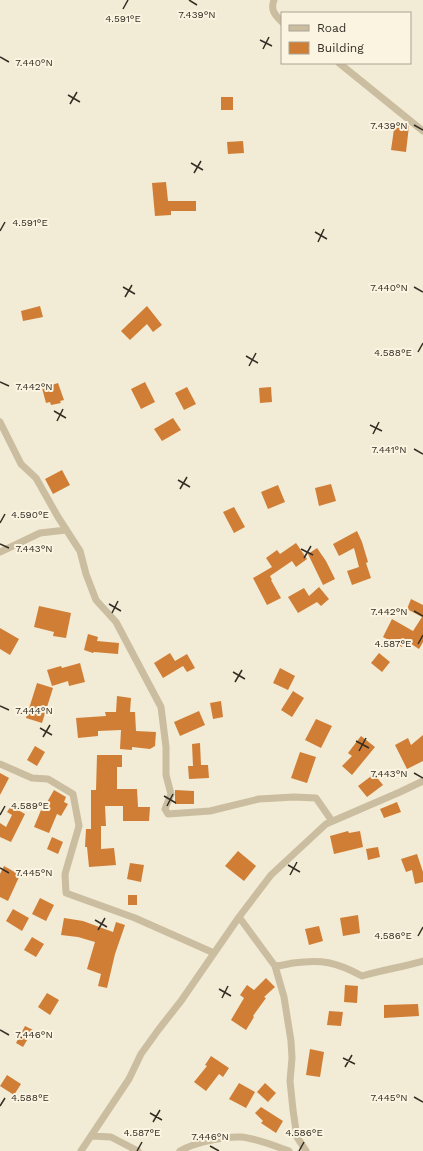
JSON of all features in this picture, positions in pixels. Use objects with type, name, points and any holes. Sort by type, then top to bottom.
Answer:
[{"type":"street","points":[[274,0],[272,10],[281,21]]},
{"type":"street","points":[[340,64],[423,131]]},
{"type":"street","points":[[0,422],[21,464],[36,478],[80,551],[86,574],[96,600],[116,622],[160,707],[166,747],[166,775],[172,794],[165,809],[168,814],[210,811],[260,799],[294,796],[316,798],[332,821]]},
{"type":"street","points":[[0,552],[40,533],[66,530]]},
{"type":"street","points":[[0,764],[32,778],[48,779],[73,794],[79,826],[65,874],[66,893],[135,918],[214,952]]},
{"type":"street","points":[[81,1151],[129,1079],[140,1054],[181,1001],[239,917],[271,875],[326,824],[423,781]]},
{"type":"street","points":[[239,917],[275,966],[284,997],[291,1041],[292,1058],[290,1081],[293,1110],[298,1137],[306,1151]]},
{"type":"street","points":[[275,966],[293,963],[328,962],[344,966],[362,976],[423,961]]},
{"type":"street","points":[[92,1136],[111,1137],[138,1151]]},
{"type":"street","points":[[180,1151],[189,1146],[214,1140],[241,1137],[289,1151]]},
{"type":"building","points":[[221,97],[233,97],[233,110],[221,110]]},
{"type":"building","points":[[395,122],[409,126],[406,152],[391,150]]},
{"type":"building","points":[[243,141],[244,153],[228,154],[227,142]]},
{"type":"building","points":[[166,182],[168,201],[196,201],[196,211],[171,211],[171,215],[155,216],[152,183]]},
{"type":"building","points":[[40,306],[43,317],[23,321],[21,311]]},
{"type":"building","points":[[147,306],[162,325],[153,332],[147,324],[130,340],[121,331]]},
{"type":"building","points":[[145,382],[155,402],[141,409],[131,389]]},
{"type":"building","points":[[58,383],[64,400],[60,401],[61,403],[51,405],[50,402],[46,403],[42,388]]},
{"type":"building","points":[[187,387],[196,404],[184,410],[175,393]]},
{"type":"building","points":[[271,387],[272,402],[260,403],[259,388]]},
{"type":"building","points":[[173,418],[181,430],[162,441],[154,429]]},
{"type":"building","points":[[62,470],[70,485],[53,494],[45,479]]},
{"type":"building","points":[[331,484],[336,501],[319,506],[315,488]]},
{"type":"building","points":[[278,485],[285,502],[268,509],[261,492]]},
{"type":"building","points":[[234,507],[245,527],[234,533],[223,512]]},
{"type":"building","points":[[357,531],[368,562],[366,563],[371,578],[352,585],[347,571],[359,567],[354,548],[339,556],[333,544]]},
{"type":"building","points":[[296,543],[307,559],[296,567],[292,561],[270,576],[281,598],[267,605],[253,578],[272,567],[266,558],[277,550],[280,554]]},
{"type":"building","points":[[317,548],[326,561],[335,579],[323,585],[308,554]]},
{"type":"building","points":[[319,587],[329,599],[321,606],[317,602],[298,613],[288,597],[304,588],[309,596]]},
{"type":"building","points":[[411,599],[423,605],[423,642],[419,649],[405,640],[402,647],[383,637],[392,619],[413,631],[422,617],[407,609]]},
{"type":"building","points":[[39,606],[71,613],[66,638],[53,636],[54,632],[34,627]]},
{"type":"building","points":[[0,628],[19,639],[10,655],[0,649]]},
{"type":"building","points":[[88,634],[98,637],[97,641],[119,643],[118,654],[93,653],[84,650]]},
{"type":"building","points":[[170,653],[175,661],[187,654],[195,668],[187,672],[183,666],[163,678],[154,663]]},
{"type":"building","points":[[379,653],[390,662],[382,672],[371,663]]},
{"type":"building","points":[[80,663],[85,682],[69,686],[68,681],[52,686],[47,670]]},
{"type":"building","points":[[280,668],[295,676],[288,690],[273,683]]},
{"type":"building","points":[[37,683],[53,688],[42,723],[26,718]]},
{"type":"building","points":[[293,691],[304,698],[292,717],[281,710]]},
{"type":"building","points":[[117,696],[131,698],[130,712],[135,712],[136,731],[156,732],[155,746],[150,749],[132,747],[132,750],[120,749],[121,730],[98,731],[98,736],[78,738],[76,718],[106,716],[105,712],[116,712]]},
{"type":"building","points":[[221,701],[223,717],[213,719],[210,703]]},
{"type":"building","points":[[199,711],[205,725],[180,736],[174,722]]},
{"type":"building","points":[[316,719],[332,726],[321,748],[305,740]]},
{"type":"building","points":[[423,735],[423,761],[407,769],[395,745],[408,738],[411,745]]},
{"type":"building","points":[[361,736],[375,747],[352,775],[342,766],[352,756],[348,753]]},
{"type":"building","points":[[200,743],[201,765],[208,765],[209,778],[189,779],[188,766],[193,766],[192,744]]},
{"type":"building","points":[[35,746],[45,752],[37,766],[27,760]]},
{"type":"building","points":[[300,752],[316,757],[307,783],[291,778]]},
{"type":"building","points":[[97,755],[122,755],[122,767],[117,767],[117,789],[137,789],[138,807],[150,807],[149,821],[123,821],[123,806],[105,806],[106,826],[101,826],[101,849],[114,848],[116,865],[89,867],[87,847],[85,847],[86,829],[91,829],[91,790],[96,790]]},
{"type":"building","points":[[0,773],[9,778],[0,795]]},
{"type":"building","points":[[374,774],[383,785],[367,797],[358,786]]},
{"type":"building","points":[[54,790],[66,797],[64,802],[68,804],[61,816],[57,814],[49,833],[34,827],[41,810],[42,811]]},
{"type":"building","points":[[175,790],[194,791],[194,804],[175,804]]},
{"type":"building","points":[[397,802],[401,812],[384,818],[380,809]]},
{"type":"building","points":[[11,806],[25,814],[11,842],[0,837],[0,823],[6,827],[12,815],[7,812]]},
{"type":"building","points":[[348,831],[349,833],[360,831],[363,847],[334,854],[330,836]]},
{"type":"building","points":[[52,837],[63,842],[58,854],[47,849]]},
{"type":"building","points":[[378,847],[380,857],[368,860],[366,849]]},
{"type":"building","points":[[238,851],[256,866],[244,881],[225,866]]},
{"type":"building","points":[[417,854],[423,872],[423,882],[415,884],[412,870],[406,872],[401,859]]},
{"type":"building","points":[[130,863],[144,865],[141,882],[127,879]]},
{"type":"building","points":[[4,866],[20,875],[8,901],[0,897],[0,874]]},
{"type":"building","points":[[128,895],[137,895],[137,905],[128,905]]},
{"type":"building","points":[[40,898],[54,905],[46,921],[32,914]]},
{"type":"building","points":[[13,909],[29,918],[22,931],[6,921]]},
{"type":"building","points":[[358,915],[360,933],[343,936],[340,918]]},
{"type":"building","points":[[64,918],[83,921],[113,932],[116,922],[125,925],[115,954],[107,988],[98,986],[101,974],[87,969],[95,942],[78,937],[61,935]]},
{"type":"building","points":[[319,926],[323,941],[309,945],[305,929]]},
{"type":"building","points":[[32,937],[44,944],[36,957],[24,950]]},
{"type":"building","points":[[266,978],[275,987],[264,997],[266,998],[253,1016],[254,1017],[246,1030],[231,1020],[244,998],[240,995],[247,985],[254,990]]},
{"type":"building","points":[[345,985],[358,986],[357,1003],[344,1002]]},
{"type":"building","points":[[47,993],[59,1000],[50,1015],[38,1007]]},
{"type":"building","points":[[418,1004],[419,1016],[384,1018],[384,1005]]},
{"type":"building","points":[[329,1011],[343,1012],[341,1026],[327,1025]]},
{"type":"building","points":[[25,1026],[33,1030],[23,1047],[16,1043]]},
{"type":"building","points":[[310,1049],[324,1052],[320,1077],[306,1075]]},
{"type":"building","points":[[211,1056],[229,1068],[223,1077],[219,1074],[206,1091],[194,1082],[207,1066],[205,1065]]},
{"type":"building","points":[[7,1075],[21,1084],[14,1095],[0,1086]]},
{"type":"building","points":[[239,1083],[255,1092],[246,1108],[229,1099]]},
{"type":"building","points":[[265,1083],[276,1093],[268,1102],[257,1092]]},
{"type":"building","points":[[261,1107],[283,1121],[276,1133],[261,1123],[263,1121],[255,1113]]}]
